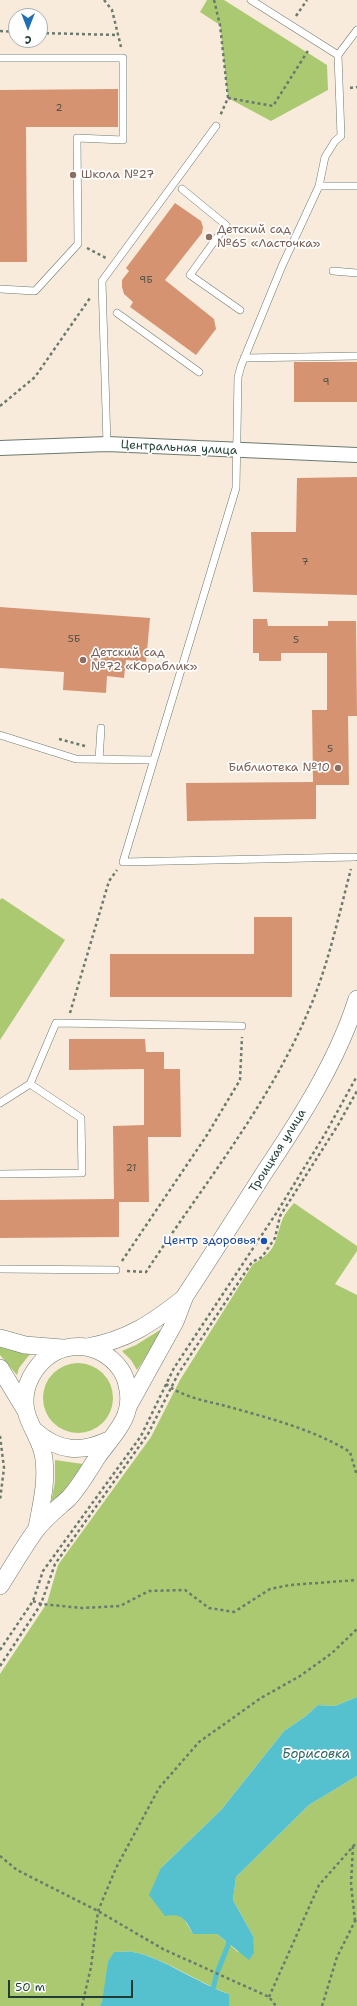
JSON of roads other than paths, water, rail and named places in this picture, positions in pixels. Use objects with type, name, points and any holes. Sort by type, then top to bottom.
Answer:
[{"type":"street","name":"Центральная улица","points":[[0,448],[107,444],[238,451],[357,455]]},
{"type":"street","name":"Троицкая улица","points":[[129,1405],[175,1322],[185,1296],[286,1139],[313,1094],[344,1034],[357,999]]},
{"type":"street","name":"Троицкая улица","points":[[87,1347],[104,1344],[136,1332],[185,1296]]},
{"type":"street","points":[[0,1338],[25,1346],[62,1348],[87,1347],[98,1351],[108,1357],[120,1369],[127,1384],[129,1405],[123,1423],[109,1440],[70,1497],[37,1528],[0,1586]]},
{"type":"street","points":[[26,1411],[27,1387],[31,1377],[40,1364],[51,1354],[62,1348]]},
{"type":"street","points":[[0,1368],[26,1411],[35,1430],[44,1459],[45,1480],[43,1500],[37,1528]]},
{"type":"street","points":[[35,1430],[50,1442],[72,1450],[95,1447],[109,1440]]},
{"type":"lane","points":[[251,0],[338,55]]},
{"type":"lane","points":[[355,857],[123,862],[236,488],[238,451],[238,377],[244,358],[282,266],[319,186],[326,157],[335,141],[340,136],[338,55],[357,30]]},
{"type":"lane","points":[[0,58],[123,58],[123,140],[77,138],[78,244],[35,291],[0,289]]},
{"type":"lane","points":[[107,444],[102,281],[216,126]]},
{"type":"lane","points":[[319,186],[357,186]]},
{"type":"lane","points":[[182,189],[226,225],[190,275],[240,310]]},
{"type":"lane","points":[[333,271],[357,273]]},
{"type":"lane","points":[[117,313],[199,372]]},
{"type":"lane","points":[[244,358],[357,356]]},
{"type":"lane","points":[[99,760],[101,728]]},
{"type":"lane","points":[[0,735],[76,759],[153,760]]},
{"type":"lane","points":[[0,1103],[30,1084],[56,1022],[242,1026]]},
{"type":"lane","points":[[0,1174],[82,1173],[81,1118],[30,1084]]},
{"type":"lane","points":[[0,1269],[116,1270]]},
{"type":"water","name":"Борисовка","points":[[357,1697],[357,1776],[309,1805],[236,1877],[233,1900],[253,1936],[254,1953],[249,1960],[217,1934],[193,1934],[188,1924],[180,1916],[165,1916],[149,1895],[161,1868],[221,1810],[284,1731],[306,1716],[318,1705],[335,1706]]},
{"type":"water","points":[[114,1952],[133,1952],[156,1959],[217,1990],[229,1994],[229,2006],[100,2006],[102,2002],[108,1962]]},
{"type":"waterway","name":"Борисовка","points":[[210,1993],[213,1989],[217,1973],[229,1943],[227,1938]]},
{"type":"place","name":"Школа №27","points":[[73,175]]},
{"type":"place","name":"Детский сад №65 «Ласточка»","points":[[209,237]]},
{"type":"place","name":"Детский сад №72 «Кораблик»","points":[[83,660]]},
{"type":"place","name":"Библиотека №10","points":[[338,768]]},
{"type":"place","name":"Центр здоровья","points":[[264,1241]]}]
